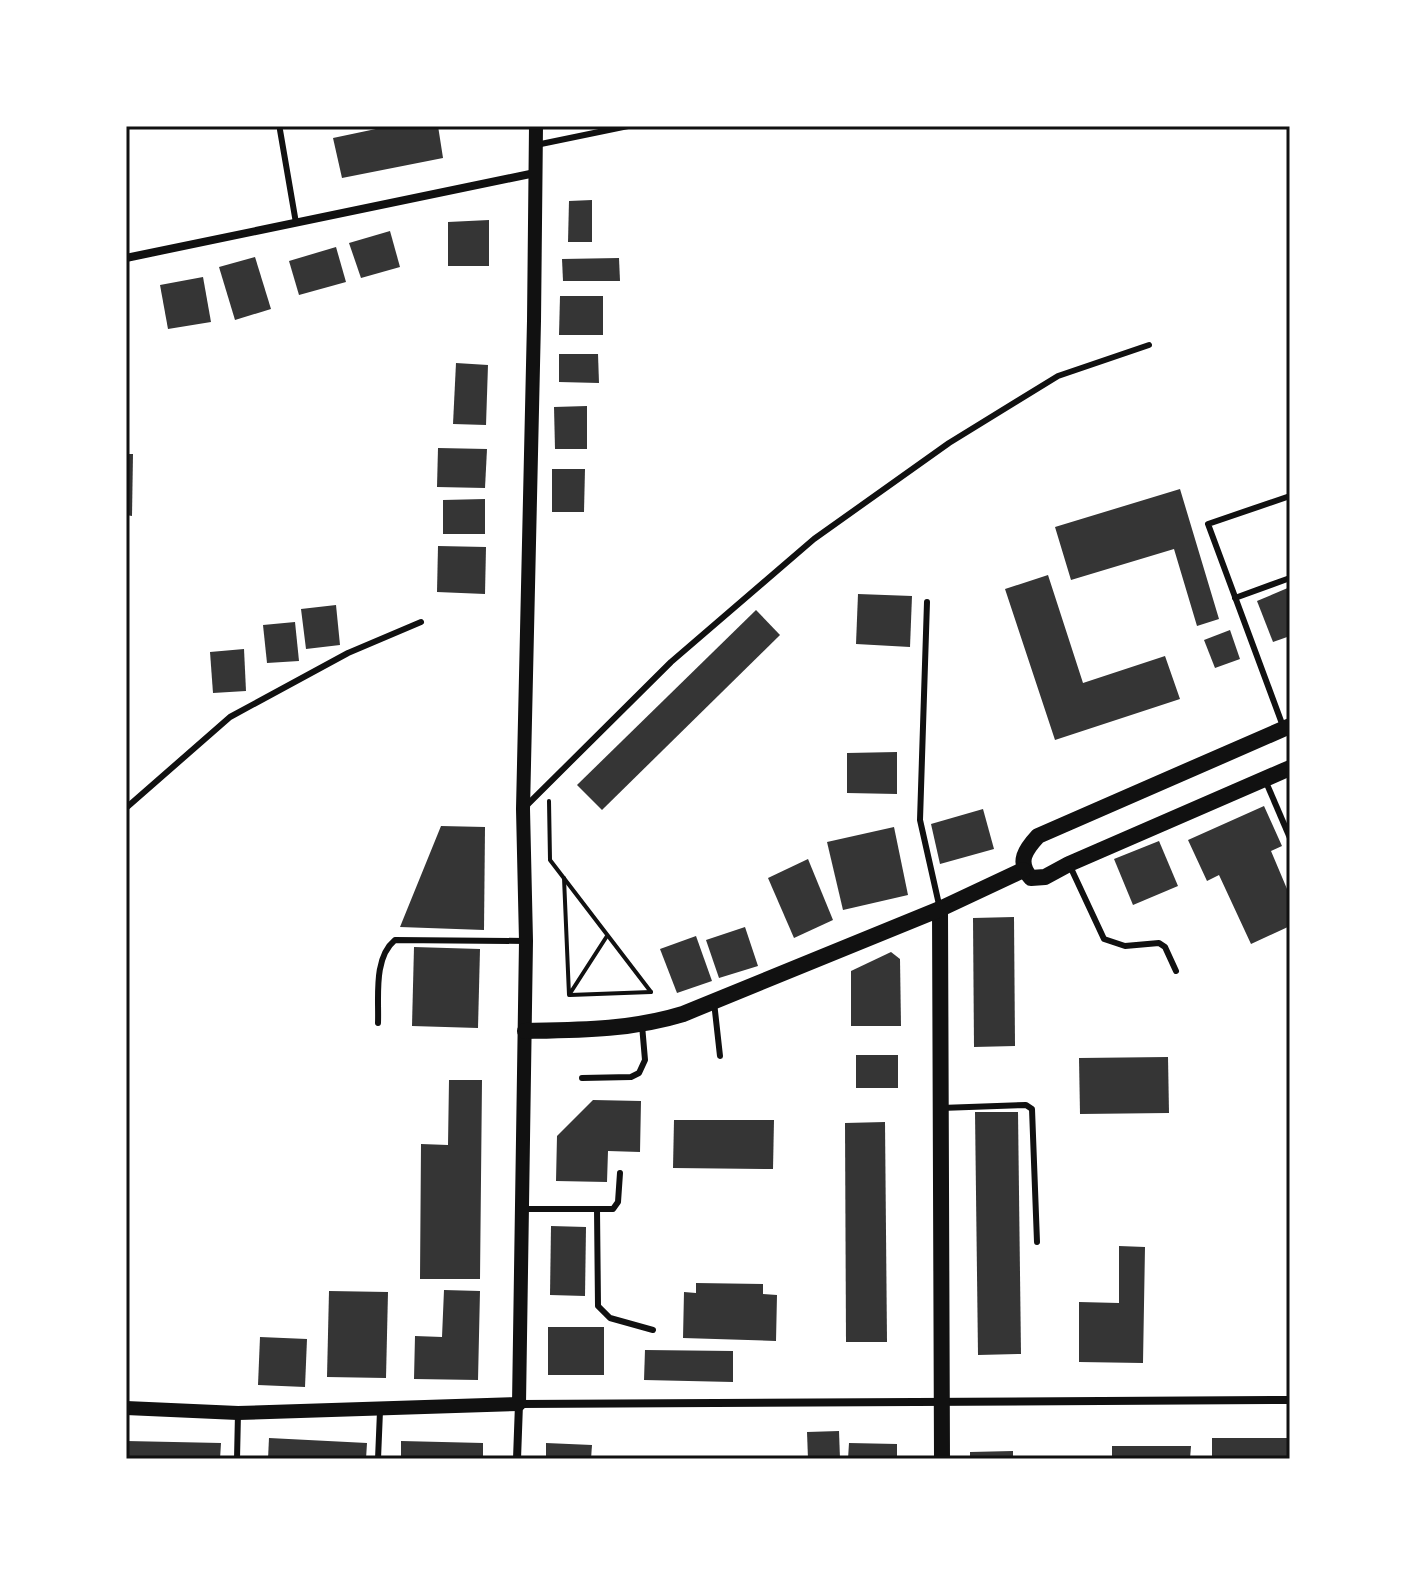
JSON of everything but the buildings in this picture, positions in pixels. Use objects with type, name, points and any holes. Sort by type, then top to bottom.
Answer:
[{"type":"main road","points":[[1287,728],[1038,836],[1027,848],[1023,870],[1031,878],[1045,877],[1290,768]]},
{"type":"main road","points":[[525,1031],[611,1029],[642,1025],[714,1002],[940,909],[1023,870]]},
{"type":"main road","points":[[940,909],[942,1459]]},
{"type":"street","points":[[517,1459],[526,941],[523,809],[536,126]]},
{"type":"street","points":[[126,258],[535,173]]},
{"type":"street","points":[[126,1408],[238,1413],[519,1404],[1290,1400]]},
{"type":"lane","points":[[536,145],[628,126]]},
{"type":"lane","points":[[280,130],[296,223]]},
{"type":"lane","points":[[523,809],[671,662],[814,539],[949,443],[1058,376],[1149,345]]},
{"type":"lane","points":[[1287,728],[1208,524],[1290,496]]},
{"type":"lane","points":[[1235,598],[1290,578]]},
{"type":"lane","points":[[927,602],[920,820],[940,909]]},
{"type":"lane","points":[[126,808],[230,717],[348,653],[421,622]]},
{"type":"lane","points":[[1264,779],[1290,838]]},
{"type":"lane","points":[[1069,864],[1104,939],[1125,946],[1159,943],[1165,947],[1176,971]]},
{"type":"lane","points":[[378,1023],[382,962],[395,940],[526,941]]},
{"type":"lane","points":[[714,1002],[720,1056]]},
{"type":"lane","points":[[582,1078],[631,1077],[639,1073],[645,1060],[642,1025]]},
{"type":"lane","points":[[941,1108],[1026,1105],[1032,1109],[1037,1242]]},
{"type":"lane","points":[[520,1209],[597,1209],[616,1206],[620,1173]]},
{"type":"lane","points":[[597,1209],[598,1306],[610,1318],[653,1330]]},
{"type":"lane","points":[[378,1459],[380,1409]]},
{"type":"lane","points":[[237,1459],[238,1413]]},
{"type":"path","points":[[549,784],[550,860],[651,992],[569,995]]},
{"type":"path","points":[[564,876],[569,995]]},
{"type":"path","points":[[569,995],[607,936]]}]
